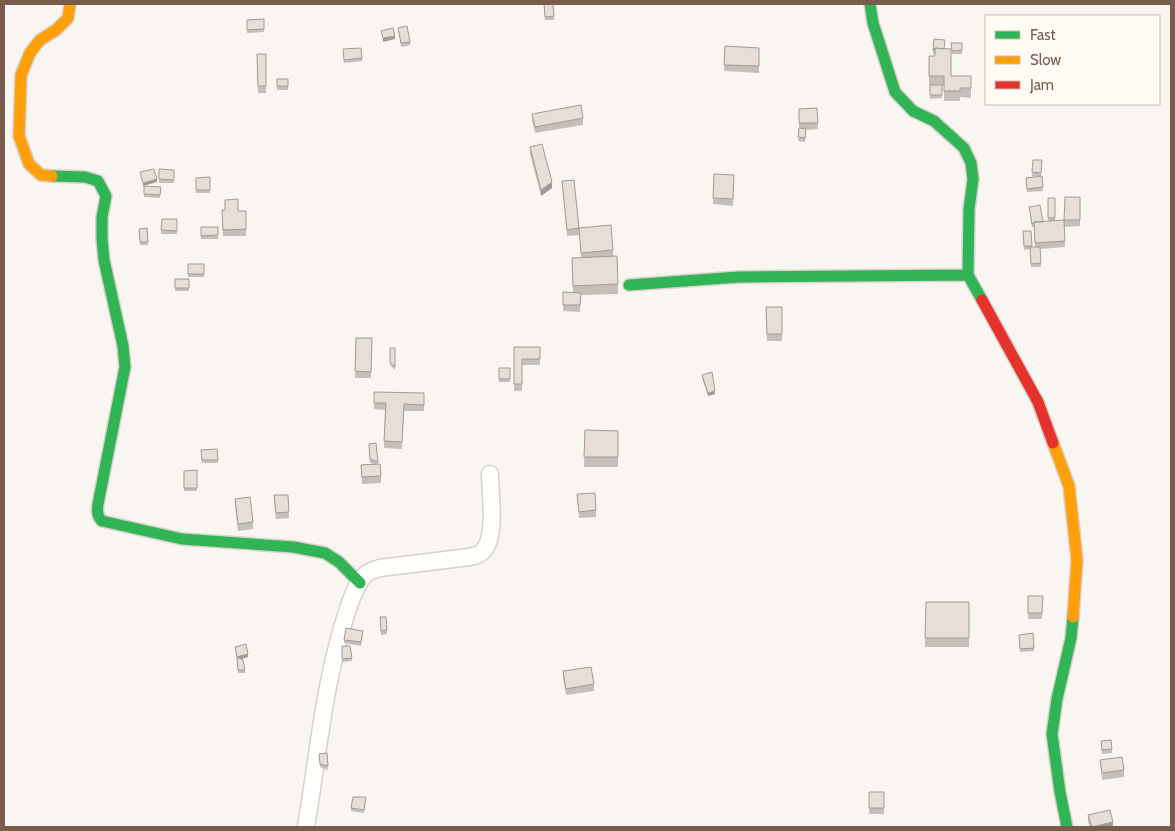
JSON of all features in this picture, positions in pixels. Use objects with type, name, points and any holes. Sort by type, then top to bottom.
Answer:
[{"type":"street","points":[[70,4],[68,18],[56,30],[40,40],[30,53],[21,75],[18,136],[30,164],[41,175],[85,177],[98,181],[106,196],[102,210],[102,251],[124,346],[125,367],[98,504],[98,518],[102,521],[182,539],[325,552],[339,562],[360,583]]},
{"type":"street","points":[[870,4],[873,23],[895,92],[913,111],[934,121],[964,148],[972,163],[973,179],[968,209],[968,275],[1038,402],[1069,486],[1077,560],[1071,638],[1057,699],[1052,734],[1067,827]]},
{"type":"street","points":[[629,285],[739,277],[968,275]]},
{"type":"street","points":[[306,827],[324,712],[341,631],[352,598],[366,574],[380,568],[469,557],[482,553],[488,546],[492,531],[490,474]]},
{"type":"building","points":[[544,4],[553,4],[554,16],[545,17]]},
{"type":"building","points":[[264,19],[264,29],[247,30],[247,20]]},
{"type":"building","points":[[407,26],[410,42],[401,43],[398,28]]},
{"type":"building","points":[[393,28],[395,36],[383,38],[381,31]]},
{"type":"building","points":[[934,39],[945,40],[944,49],[935,48],[933,50]]},
{"type":"building","points":[[951,43],[962,43],[962,50],[952,51]]},
{"type":"building","points":[[725,46],[759,48],[759,66],[724,65]]},
{"type":"building","points":[[361,48],[362,58],[344,60],[343,49]]},
{"type":"building","points":[[935,48],[951,49],[951,76],[971,76],[971,88],[960,88],[960,91],[944,91],[944,76],[929,76],[929,56],[935,56]]},
{"type":"building","points":[[257,54],[266,54],[266,86],[258,86]]},
{"type":"building","points":[[277,79],[288,79],[288,86],[277,86]]},
{"type":"building","points":[[930,85],[942,85],[942,95],[930,95]]},
{"type":"building","points":[[581,105],[583,118],[535,127],[532,114]]},
{"type":"building","points":[[817,108],[818,123],[799,123],[799,109]]},
{"type":"building","points":[[799,128],[806,129],[805,138],[798,137]]},
{"type":"building","points":[[542,144],[552,182],[541,190],[530,147]]},
{"type":"building","points":[[1033,160],[1042,160],[1041,173],[1032,172]]},
{"type":"building","points":[[154,169],[157,179],[143,183],[140,172]]},
{"type":"building","points":[[159,169],[174,170],[174,180],[159,179]]},
{"type":"building","points":[[714,174],[734,175],[733,199],[713,198]]},
{"type":"building","points":[[1042,176],[1043,187],[1027,189],[1026,178]]},
{"type":"building","points":[[210,177],[210,190],[196,190],[196,178]]},
{"type":"building","points":[[574,180],[579,228],[567,230],[562,181]]},
{"type":"building","points":[[144,186],[161,187],[160,195],[144,194]]},
{"type":"building","points":[[1065,197],[1080,197],[1080,220],[1064,220]]},
{"type":"building","points":[[1048,198],[1055,198],[1055,218],[1048,218]]},
{"type":"building","points":[[238,199],[238,211],[246,211],[246,229],[223,230],[222,210],[225,210],[225,200]]},
{"type":"building","points":[[1040,205],[1043,222],[1034,222],[1032,224],[1029,207]]},
{"type":"building","points":[[162,219],[177,219],[177,231],[161,230]]},
{"type":"building","points":[[1064,220],[1065,241],[1035,243],[1034,222]]},
{"type":"building","points":[[611,225],[613,250],[581,253],[579,228]]},
{"type":"building","points":[[201,227],[218,227],[218,235],[201,236]]},
{"type":"building","points":[[147,228],[148,242],[140,242],[139,229]]},
{"type":"building","points":[[1023,231],[1031,231],[1032,246],[1024,246]]},
{"type":"building","points":[[1030,247],[1040,247],[1041,263],[1031,264]]},
{"type":"building","points":[[617,256],[618,284],[573,286],[572,258]]},
{"type":"building","points":[[188,264],[204,264],[204,274],[188,274]]},
{"type":"building","points":[[175,279],[189,279],[189,288],[175,288]]},
{"type":"building","points":[[563,292],[581,293],[580,305],[563,305]]},
{"type":"building","points":[[766,307],[782,307],[782,334],[767,334]]},
{"type":"building","points":[[356,338],[372,338],[371,372],[355,371]]},
{"type":"building","points":[[514,347],[540,347],[540,359],[522,359],[522,384],[514,384]]},
{"type":"building","points":[[390,348],[395,348],[395,367],[390,362]]},
{"type":"building","points":[[499,368],[510,368],[510,379],[499,379]]},
{"type":"building","points":[[712,372],[715,391],[708,393],[702,375]]},
{"type":"building","points":[[374,392],[424,393],[424,405],[404,404],[402,442],[384,441],[386,403],[374,403]]},
{"type":"building","points":[[585,430],[618,431],[618,457],[584,457]]},
{"type":"building","points":[[376,443],[378,462],[370,459],[369,444]]},
{"type":"building","points":[[217,449],[218,460],[202,460],[201,450]]},
{"type":"building","points":[[380,464],[381,476],[362,477],[361,465]]},
{"type":"building","points":[[197,470],[197,488],[184,488],[184,471]]},
{"type":"building","points":[[595,493],[596,510],[579,512],[577,494]]},
{"type":"building","points":[[274,495],[288,495],[289,512],[276,513]]},
{"type":"building","points":[[250,497],[253,522],[238,524],[235,499]]},
{"type":"building","points":[[1028,596],[1043,596],[1042,613],[1028,613]]},
{"type":"building","points":[[926,602],[969,602],[969,638],[925,638]]},
{"type":"building","points":[[380,617],[386,617],[387,630],[381,631]]},
{"type":"building","points":[[346,628],[363,631],[361,642],[344,640]]},
{"type":"building","points":[[1033,633],[1034,648],[1020,649],[1019,635]]},
{"type":"building","points":[[246,644],[248,654],[237,657],[235,647]]},
{"type":"building","points":[[342,646],[350,646],[352,658],[342,659]]},
{"type":"building","points":[[237,657],[243,660],[245,670],[238,670]]},
{"type":"building","points":[[591,667],[594,684],[566,689],[563,671]]},
{"type":"building","points":[[1111,740],[1112,749],[1102,750],[1101,741]]},
{"type":"building","points":[[327,753],[328,766],[320,764],[319,754]]},
{"type":"building","points":[[1122,757],[1124,770],[1102,773],[1100,760]]},
{"type":"building","points":[[869,792],[884,792],[884,808],[869,808]]},
{"type":"building","points":[[353,797],[366,797],[364,810],[351,808]]},
{"type":"building","points":[[1110,810],[1113,822],[1092,827],[1088,815]]},
{"type":"traffic: fast","points":[[870,4],[873,23],[895,92],[913,111],[934,121],[964,148],[971,163],[973,179],[969,209],[968,275],[982,300]]},
{"type":"traffic: fast","points":[[52,176],[85,177],[98,181],[106,196],[102,217],[104,260],[123,346],[125,367],[98,504],[100,519],[182,539],[293,547],[325,553],[339,562],[360,583]]},
{"type":"traffic: fast","points":[[629,285],[739,277],[968,275]]},
{"type":"traffic: fast","points":[[1067,827],[1052,734],[1057,699],[1071,638],[1073,617]]},
{"type":"traffic: slow","points":[[52,176],[41,175],[29,164],[19,136],[21,75],[30,53],[40,40],[56,30],[68,18],[70,4]]},
{"type":"traffic: slow","points":[[1053,443],[1069,486],[1077,560],[1073,617]]},
{"type":"traffic: jam","points":[[982,300],[1038,402],[1053,443]]}]
